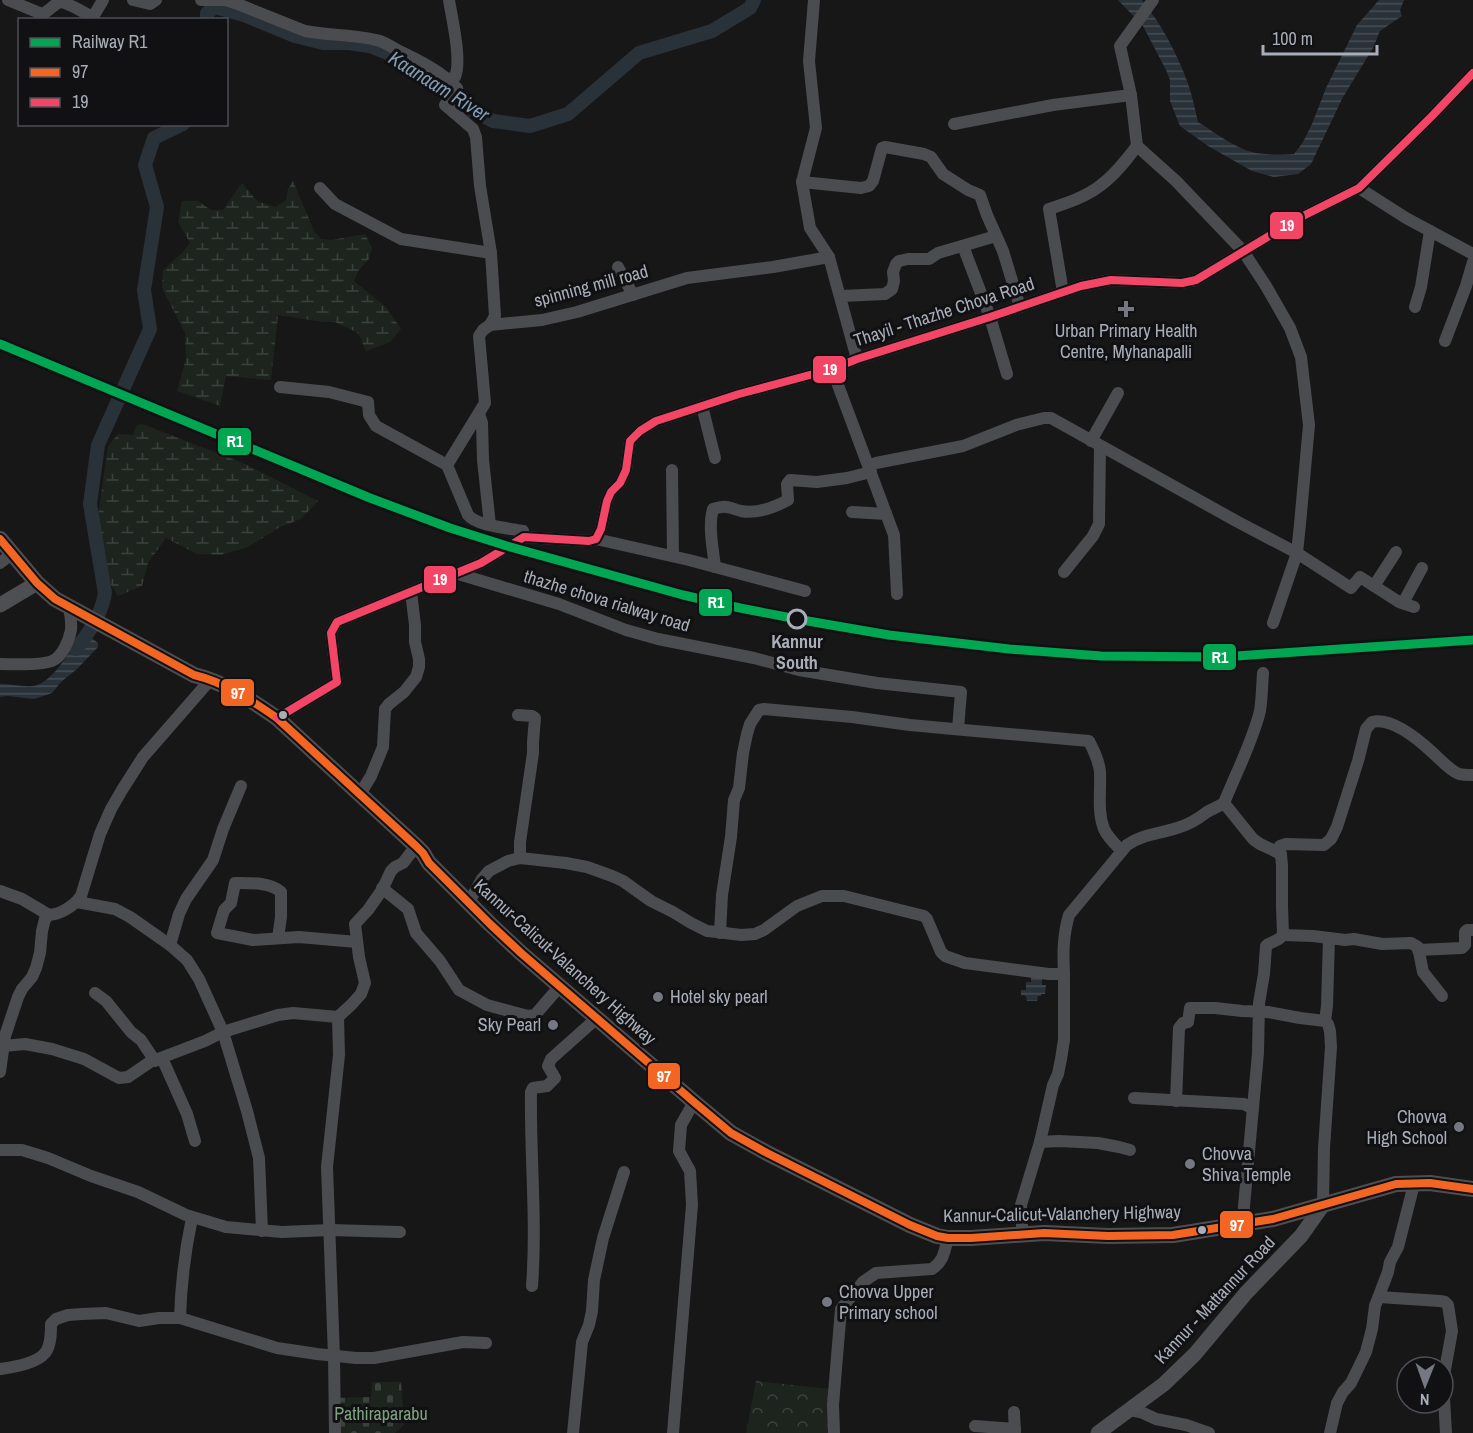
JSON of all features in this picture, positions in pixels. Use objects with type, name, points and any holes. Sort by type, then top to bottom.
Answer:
[{"type":"highway","name":"Kannur-Calicut-Valanchery Highway","points":[[0,539],[6,559],[37,583],[45,584],[74,607],[121,629],[194,675],[212,679],[252,700],[277,717],[420,850],[429,863],[651,1052],[685,1087],[732,1124],[827,1170],[933,1226],[951,1230],[1022,1230],[1108,1236],[1162,1235],[1243,1221],[1273,1219],[1396,1184],[1430,1183],[1472,1188]]},
{"type":"highway","name":"Kannur-Calicut-Valanchery Highway","points":[[470,899],[498,931],[731,1133],[910,1225],[937,1236],[971,1238],[1022,1230]]},
{"type":"main road","points":[[0,605],[37,583]]},
{"type":"main road","name":"Kannur - Mattannur Road","points":[[1098,1433],[1164,1384],[1195,1354],[1246,1293],[1301,1236],[1323,1205]]},
{"type":"main road","points":[[1293,1213],[1299,1219],[1301,1236]]},
{"type":"street","points":[[8,0],[42,14],[60,2],[67,2],[96,18],[103,0]]},
{"type":"street","points":[[133,0],[150,4],[156,0]]},
{"type":"street","points":[[201,0],[226,0],[305,31],[380,41],[418,60],[453,83]]},
{"type":"street","points":[[447,465],[484,403],[479,336],[495,316],[476,137],[473,129],[445,105],[457,68],[456,41],[449,0]]},
{"type":"street","points":[[814,0],[809,61],[816,128],[802,182],[810,228],[829,256],[857,359]]},
{"type":"street","points":[[1152,2],[1120,46],[1131,95],[1137,146],[1176,181],[1243,251],[1290,328],[1301,357],[1309,425],[1297,553],[1273,623]]},
{"type":"street","name":"Thayil - Thazhe Chova Road","points":[[596,539],[602,530],[607,501],[626,470],[630,441],[640,431],[656,421],[739,394],[832,369],[1081,286],[1111,280],[1182,283],[1196,280],[1299,218],[1359,188],[1471,77]]},
{"type":"street","points":[[954,124],[1053,105],[1131,95]]},
{"type":"street","points":[[1063,292],[1049,209],[1070,202],[1102,185],[1137,146]]},
{"type":"street","points":[[802,182],[861,188],[869,186],[873,181],[882,148],[885,147],[931,157],[943,174],[980,195],[1002,251],[1020,307]]},
{"type":"street","points":[[320,188],[335,204],[401,239],[490,253]]},
{"type":"street","points":[[1359,188],[1473,254]]},
{"type":"street","points":[[1415,307],[1421,287],[1430,231]]},
{"type":"street","points":[[841,296],[885,294],[892,289],[893,272],[899,261],[929,259],[938,253],[996,236]]},
{"type":"street","points":[[963,246],[990,317],[1007,374]]},
{"type":"street","name":"spinning mill road","points":[[490,325],[542,320],[577,312],[687,278],[773,267],[829,256]]},
{"type":"street","points":[[1446,341],[1473,262]]},
{"type":"street","points":[[618,267],[633,295]]},
{"type":"street","points":[[832,369],[894,535],[897,594]]},
{"type":"street","points":[[280,387],[329,392],[368,402],[369,415],[376,426],[447,465],[468,515],[473,521],[523,531],[524,537]]},
{"type":"street","points":[[1064,572],[1093,536],[1099,524],[1095,444],[1118,393]]},
{"type":"street","points":[[702,406],[715,458]]},
{"type":"street","points":[[477,417],[479,414],[482,423],[483,460],[490,525]]},
{"type":"street","points":[[715,567],[711,514],[713,509],[721,506],[750,512],[776,507],[788,500],[787,483],[790,480],[817,482],[847,478],[870,469],[876,463],[963,446],[1016,425],[1044,417],[1051,418],[1297,553],[1351,588],[1360,578],[1408,605],[1422,568]]},
{"type":"street","points":[[672,470],[673,556]]},
{"type":"street","points":[[852,512],[886,514]]},
{"type":"street","points":[[277,717],[337,682],[331,633],[337,622],[481,563],[524,537],[589,541],[596,539],[673,556],[805,591]]},
{"type":"street","points":[[1374,586],[1396,552]]},
{"type":"street","name":"thazhe chova rialway road","points":[[455,573],[559,604],[626,630],[658,639],[754,658],[799,670],[877,683],[961,692],[958,729]]},
{"type":"street","points":[[360,794],[371,776],[383,747],[385,709],[404,692],[416,677],[419,666],[411,592]]},
{"type":"street","points":[[0,664],[52,661],[61,654],[71,630],[74,607]]},
{"type":"street","points":[[1022,1230],[1021,1204],[1058,1074],[1064,1040],[1062,951],[1065,929],[1070,915],[1127,845],[1148,834],[1178,828],[1224,803],[1241,765],[1260,711],[1263,673]]},
{"type":"street","points":[[0,891],[22,899],[49,915],[59,914],[77,902],[81,896],[100,834],[122,790],[143,757],[212,679]]},
{"type":"street","points":[[720,933],[722,895],[734,800],[739,788],[747,734],[759,710],[788,710],[910,725],[1089,741],[1100,771],[1100,801],[1104,829],[1109,838],[1122,851]]},
{"type":"street","points":[[518,715],[535,718],[530,782],[521,834],[520,858]]},
{"type":"street","points":[[1276,851],[1280,846],[1286,844],[1324,845],[1331,839],[1337,827],[1366,729],[1372,722],[1384,720],[1396,726],[1424,744],[1449,768],[1460,774],[1473,775]]},
{"type":"street","points":[[170,945],[178,914],[213,860],[241,786]]},
{"type":"street","points":[[1224,803],[1254,839],[1281,854],[1282,859],[1283,935],[1279,940],[1270,942],[1266,946],[1259,1003],[1258,1053],[1243,1221]]},
{"type":"street","points":[[334,1433],[334,1356],[327,1167],[339,1055],[338,1017],[361,994],[365,983],[355,924],[368,910],[395,867],[420,850]]},
{"type":"street","points":[[470,899],[489,871],[508,861],[520,858],[566,863],[600,871],[623,881],[651,901],[691,923],[707,931],[720,933],[755,934],[797,906],[814,898],[844,896],[924,916],[945,956],[965,963],[1064,974]]},
{"type":"street","points":[[278,938],[281,892],[275,887],[235,883],[231,903],[224,910],[217,933],[253,940],[299,937],[357,942]]},
{"type":"street","points":[[382,888],[408,909],[416,933],[440,961],[459,990],[487,1005],[528,1016],[535,1015],[560,986]]},
{"type":"street","points":[[77,902],[115,909],[170,945],[188,960],[199,979],[223,1032],[247,1110],[259,1158],[262,1231]]},
{"type":"street","points":[[0,1072],[3,1039],[18,997],[36,968],[42,931],[45,919],[49,915]]},
{"type":"street","points":[[1418,950],[1462,948],[1465,945],[1464,932],[1473,930]]},
{"type":"street","points":[[1283,935],[1354,939],[1382,944],[1411,943],[1418,947],[1423,972],[1442,996]]},
{"type":"street","points":[[1325,1022],[1329,938]]},
{"type":"street","points":[[95,993],[106,1001],[131,1032],[159,1059],[187,1114],[195,1141]]},
{"type":"street","points":[[1176,1101],[1179,1028],[1183,1023],[1188,1022],[1190,1008],[1260,1011],[1328,1024],[1331,1047],[1324,1148],[1323,1205]]},
{"type":"street","points":[[3,1039],[52,1049],[84,1059],[119,1078],[128,1077],[159,1059],[223,1032],[278,1015],[293,1013],[338,1017]]},
{"type":"street","points":[[532,1286],[534,1191],[531,1092],[533,1088],[547,1086],[555,1078],[549,1066],[551,1059],[597,1018]]},
{"type":"street","points":[[1134,1098],[1244,1104],[1252,1109]]},
{"type":"street","points":[[673,1433],[692,1205],[690,1172],[678,1151],[681,1125],[694,1102]]},
{"type":"street","points":[[1040,1142],[1088,1142],[1130,1150]]},
{"type":"street","points":[[0,1150],[22,1150],[48,1158],[138,1192],[192,1218],[226,1227],[282,1232],[330,1230],[400,1232]]},
{"type":"street","points":[[573,1433],[579,1363],[582,1342],[592,1311],[594,1280],[603,1238],[624,1172]]},
{"type":"street","points":[[1330,1433],[1337,1403],[1351,1383],[1365,1352],[1372,1329],[1375,1306],[1390,1262],[1398,1247],[1414,1184]]},
{"type":"street","points":[[180,1318],[186,1243],[192,1218]]},
{"type":"street","points":[[834,1433],[833,1405],[841,1309],[863,1282],[876,1273],[932,1269],[943,1258],[948,1238]]},
{"type":"street","points":[[1379,1297],[1440,1301],[1448,1305],[1452,1331],[1443,1381],[1446,1433]]},
{"type":"street","points":[[0,1369],[17,1367],[46,1352],[51,1336],[51,1324],[56,1319],[68,1315],[106,1313],[139,1322],[159,1318],[180,1318],[266,1346],[334,1356],[374,1358],[463,1342],[486,1343]]},
{"type":"street","points":[[1129,1410],[1209,1433]]},
{"type":"street","points":[[975,1426],[1015,1431],[1014,1412]]},
{"type":"green space","points":[[293,181],[314,231],[321,239],[332,240],[365,234],[372,248],[369,259],[359,270],[354,281],[386,307],[401,329],[390,342],[366,351],[358,333],[335,322],[278,315],[271,380],[226,376],[220,406],[177,391],[186,359],[185,333],[162,288],[163,270],[190,243],[178,222],[182,201],[198,201],[211,210],[223,210],[242,183],[257,201],[275,207],[286,200],[288,189]]},
{"type":"green space","points":[[142,424],[243,463],[318,501],[301,519],[280,527],[248,547],[221,555],[197,554],[166,538],[148,563],[142,586],[118,596],[110,583],[98,516],[108,446],[118,434],[133,435],[137,425]]},
{"type":"green space","points":[[756,1381],[831,1389],[830,1433],[746,1433]]},
{"type":"green space","name":"Pathiraparabu","points":[[372,1382],[401,1382],[404,1425],[395,1433],[336,1433],[336,1398],[371,1397]]},
{"type":"shaded area","points":[[1118,0],[1142,0],[1156,19],[1183,70],[1198,122],[1226,140],[1249,151],[1280,155],[1294,154],[1303,142],[1357,25],[1379,0],[1404,0],[1400,10],[1402,16],[1380,31],[1373,48],[1343,97],[1311,164],[1298,174],[1274,177],[1252,171],[1208,146],[1180,126],[1170,101],[1170,80],[1167,72],[1143,26]]},
{"type":"shaded area","points":[[83,631],[98,643],[98,647],[52,693],[34,699],[0,697],[0,684],[33,686],[48,679]]},
{"type":"shaded area","points":[[1031,978],[1042,978],[1042,985],[1046,985],[1045,994],[1038,996],[1037,1001],[1027,1001],[1026,996],[1021,995],[1021,990],[1026,990],[1026,982],[1031,982]]},
{"type":"waterway","name":"Kaanaam River","points":[[207,18],[207,13],[215,7],[244,15],[295,36],[323,43],[370,46],[395,56],[462,105],[493,121],[530,126],[568,114],[639,53],[712,31],[750,8],[754,0]]},
{"type":"waterway","name":"Kaanaam River","points":[[76,649],[94,623],[105,593],[90,504],[98,445],[150,329],[144,290],[157,207],[145,165],[154,138],[179,126]]},
{"type":"rail line","name":"R1","points":[[0,344],[370,498],[450,528],[683,595],[740,608],[889,635],[1009,649],[1101,656],[1222,657],[1473,640]]},
{"type":"transit line","name":"19","points":[[277,718],[337,682],[331,633],[337,622],[481,563],[524,537],[589,541],[596,539],[601,529],[607,501],[626,470],[630,441],[640,431],[656,421],[739,394],[832,369],[1081,286],[1111,280],[1182,283],[1196,280],[1299,218],[1359,188],[1473,73]]},
{"type":"transit line","name":"97","points":[[0,539],[37,583],[55,599],[194,675],[237,692],[277,718],[416,846],[429,863],[521,953],[731,1133],[910,1225],[948,1238],[1044,1233],[1108,1236],[1173,1235],[1273,1219],[1396,1184],[1430,1183],[1473,1189]]},
{"type":"place","name":"Urban Primary Health Centre, Myhanapalli","points":[[1126,309]]},
{"type":"place","name":"Kannur South","points":[[797,619]]},
{"type":"place","name":"Hotel sky pearl","points":[[658,997]]},
{"type":"place","name":"Sky Pearl","points":[[553,1025]]},
{"type":"place","name":"Chovva High School","points":[[1459,1127]]},
{"type":"place","name":"Chovva Shiva Temple","points":[[1190,1164]]},
{"type":"place","name":"Chovva Upper Primary school","points":[[827,1302]]}]
